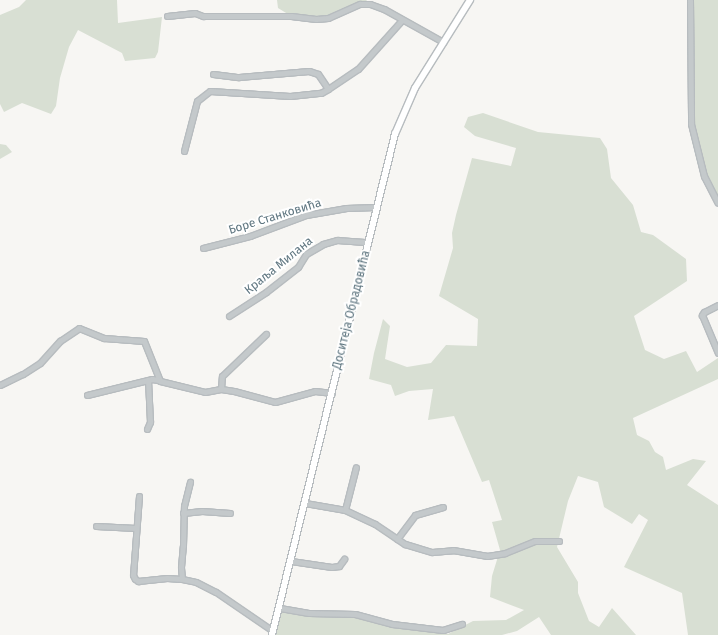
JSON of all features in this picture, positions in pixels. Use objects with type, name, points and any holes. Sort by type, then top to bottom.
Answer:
[{"type":"main road","name":"Доситеја Обрадовића","points":[[272,633],[280,608],[306,504],[387,161],[404,110],[415,88],[470,0]]},
{"type":"street","points":[[690,0],[691,124],[704,176],[718,203]]},
{"type":"street","points":[[166,16],[195,13],[204,16],[291,16],[316,19],[328,18],[360,4],[370,4],[443,42]]},
{"type":"street","points":[[184,150],[197,102],[210,91],[290,96],[321,93],[358,69],[402,20]]},
{"type":"street","points":[[213,74],[239,77],[310,71],[318,74],[328,89]]},
{"type":"street","name":"Боре Станковића","points":[[203,248],[250,236],[306,216],[346,208],[376,207]]},
{"type":"street","name":"Краља Милана","points":[[229,316],[266,292],[298,267],[306,254],[323,244],[337,240],[368,242]]},
{"type":"street","points":[[718,305],[704,312],[702,316],[718,353]]},
{"type":"street","points":[[0,385],[23,374],[40,362],[60,341],[79,328],[104,338],[144,341],[158,380]]},
{"type":"street","points":[[221,389],[222,376],[266,334]]},
{"type":"street","points":[[87,395],[148,380],[158,380],[205,392],[221,389],[252,395],[275,402],[315,391],[332,393]]},
{"type":"street","points":[[147,429],[150,422],[148,380]]},
{"type":"street","points":[[345,510],[356,467]]},
{"type":"street","points":[[182,579],[181,567],[185,497],[190,482]]},
{"type":"street","points":[[139,496],[133,575],[135,579],[138,581],[166,578],[182,579],[203,585],[272,633]]},
{"type":"street","points":[[306,504],[345,510],[375,524],[405,544],[432,552],[453,550],[487,556],[505,553],[534,541],[559,541]]},
{"type":"street","points":[[398,539],[415,516],[443,507]]},
{"type":"street","points":[[184,513],[202,511],[230,513]]},
{"type":"street","points":[[96,526],[136,528]]},
{"type":"street","points":[[291,561],[332,567],[339,566],[344,559]]},
{"type":"street","points":[[280,608],[309,613],[354,614],[392,624],[443,630],[462,624]]},
{"type":"shaded area","points":[[26,0],[117,0],[118,23],[162,17],[158,52],[155,58],[125,61],[122,53],[78,30],[69,47],[60,78],[56,106],[51,114],[22,103],[4,112],[0,104],[0,15],[19,7]]},
{"type":"shaded area","points":[[277,0],[367,0],[364,4],[316,19],[291,16],[278,8]]},
{"type":"shaded area","points":[[690,0],[718,0],[718,203],[704,176],[692,128]]},
{"type":"shaded area","points":[[483,113],[538,132],[600,138],[607,149],[611,178],[633,205],[641,232],[653,235],[686,259],[687,281],[634,316],[645,350],[664,359],[686,351],[697,372],[718,358],[718,379],[633,418],[637,435],[649,441],[655,452],[663,457],[666,470],[693,459],[706,461],[687,485],[718,505],[718,635],[688,635],[682,593],[624,567],[648,520],[639,514],[632,524],[604,507],[598,482],[578,476],[568,501],[557,547],[578,582],[578,593],[589,621],[599,627],[612,608],[636,635],[551,635],[539,617],[517,631],[502,635],[272,635],[280,608],[309,613],[355,614],[448,634],[473,621],[506,620],[524,610],[490,597],[492,576],[500,550],[492,522],[502,520],[489,480],[482,482],[454,416],[428,420],[433,389],[409,391],[395,396],[391,385],[369,379],[383,319],[390,326],[385,359],[407,367],[431,363],[446,345],[477,346],[478,319],[439,296],[453,248],[452,233],[472,158],[511,166],[516,148],[475,136],[464,127],[468,117]]},
{"type":"shaded area","points":[[0,144],[6,145],[12,152],[0,159]]}]
